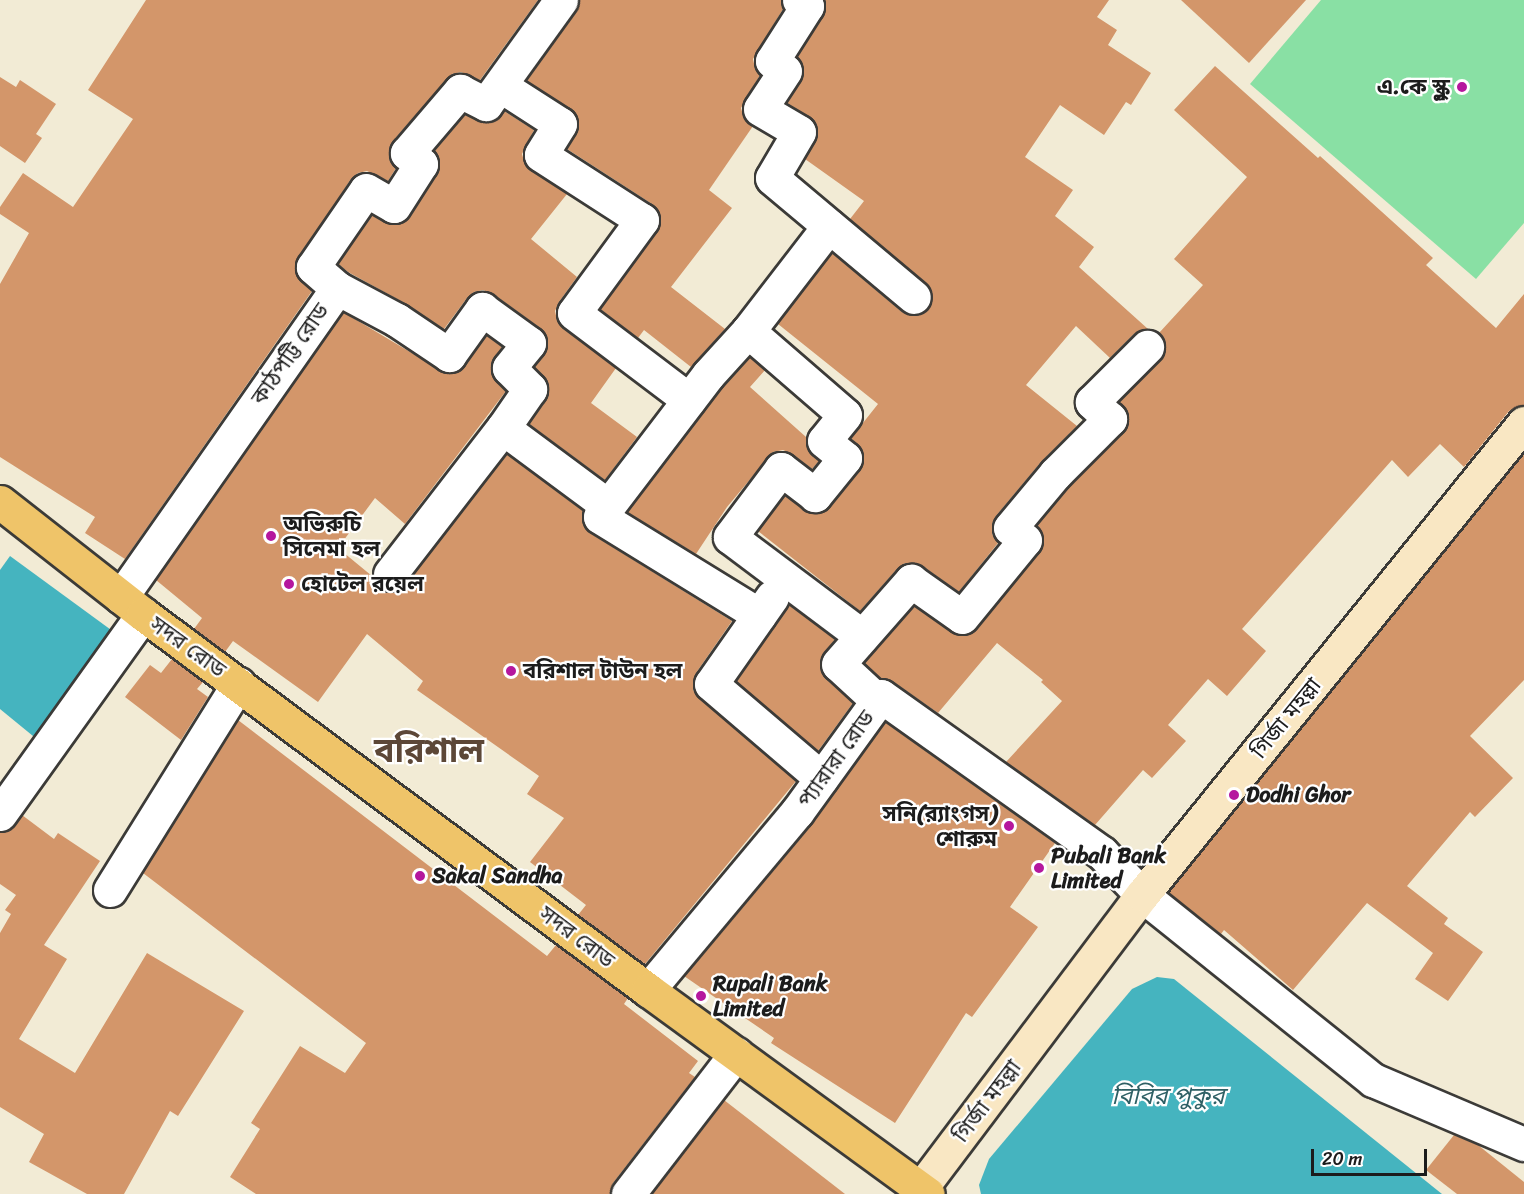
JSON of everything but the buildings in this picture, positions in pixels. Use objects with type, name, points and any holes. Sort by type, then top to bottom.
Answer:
[{"type":"main road","name":"গির্জা মহল্লা","points":[[925,1191],[1142,895],[1524,423]]},
{"type":"main road","name":"সদর রোড","points":[[0,502],[132,605],[648,990],[925,1191]]},
{"type":"street","name":"কাঠপট্টি রোড","points":[[0,814],[337,288],[313,267],[366,190],[394,206],[422,164],[408,153],[460,91],[486,105],[561,0]]},
{"type":"street","points":[[799,0],[807,6],[772,61],[786,71],[760,109],[800,132],[772,178],[914,297]]},
{"type":"street","points":[[501,86],[560,124],[541,155],[642,220],[574,313],[689,400]]},
{"type":"street","points":[[759,615],[600,517],[689,400],[748,331],[829,226]]},
{"type":"street","points":[[337,288],[397,321],[449,355],[482,309],[529,343],[509,368],[530,389],[503,428],[390,574]]},
{"type":"street","points":[[748,331],[845,416],[824,441],[845,458],[815,495],[781,470],[730,537],[862,636]]},
{"type":"street","points":[[878,701],[838,664],[911,581],[962,617],[1025,540],[1010,528],[1055,474],[1110,419],[1092,402],[1147,347]]},
{"type":"street","points":[[503,428],[608,506]]},
{"type":"street","points":[[784,578],[711,684],[821,778]]},
{"type":"street","points":[[110,890],[238,684]]},
{"type":"street","name":"প্যারারা রোড","points":[[648,990],[797,812],[881,696],[1102,853],[1142,895]]},
{"type":"street","points":[[1142,895],[1373,1080],[1494,1134],[1524,1144]]},
{"type":"street","points":[[628,1194],[736,1054]]},
{"type":"green space","points":[[1321,0],[1524,0],[1524,223],[1476,279],[1250,84]]},
{"type":"water","points":[[10,556],[118,635],[44,745],[0,709],[0,570]]},
{"type":"water","name":"বিবির পুকুর","points":[[1157,977],[1174,979],[1442,1194],[981,1194],[979,1185],[989,1159],[1132,989]]},
{"type":"place","name":"এ.কে স্কুল","points":[[1462,87]]},
{"type":"place","name":"অভিরুচি সিনেমা হল","points":[[271,536]]},
{"type":"place","name":"হোটেল রয়েল","points":[[289,584]]},
{"type":"place","name":"বরিশাল টাউন হল","points":[[511,671]]},
{"type":"place","name":"Dodhi Ghor","points":[[1234,795]]},
{"type":"place","name":"সনি(র‌্যাংগস) শোরুম","points":[[1009,826]]},
{"type":"place","name":"Pubali Bank Limited","points":[[1039,868]]},
{"type":"place","name":"Sakal Sandha","points":[[420,876]]},
{"type":"place","name":"Rupali Bank Limited","points":[[701,996]]},
{"type":"district","name":"বরিশাল","points":[[429,752]]}]
